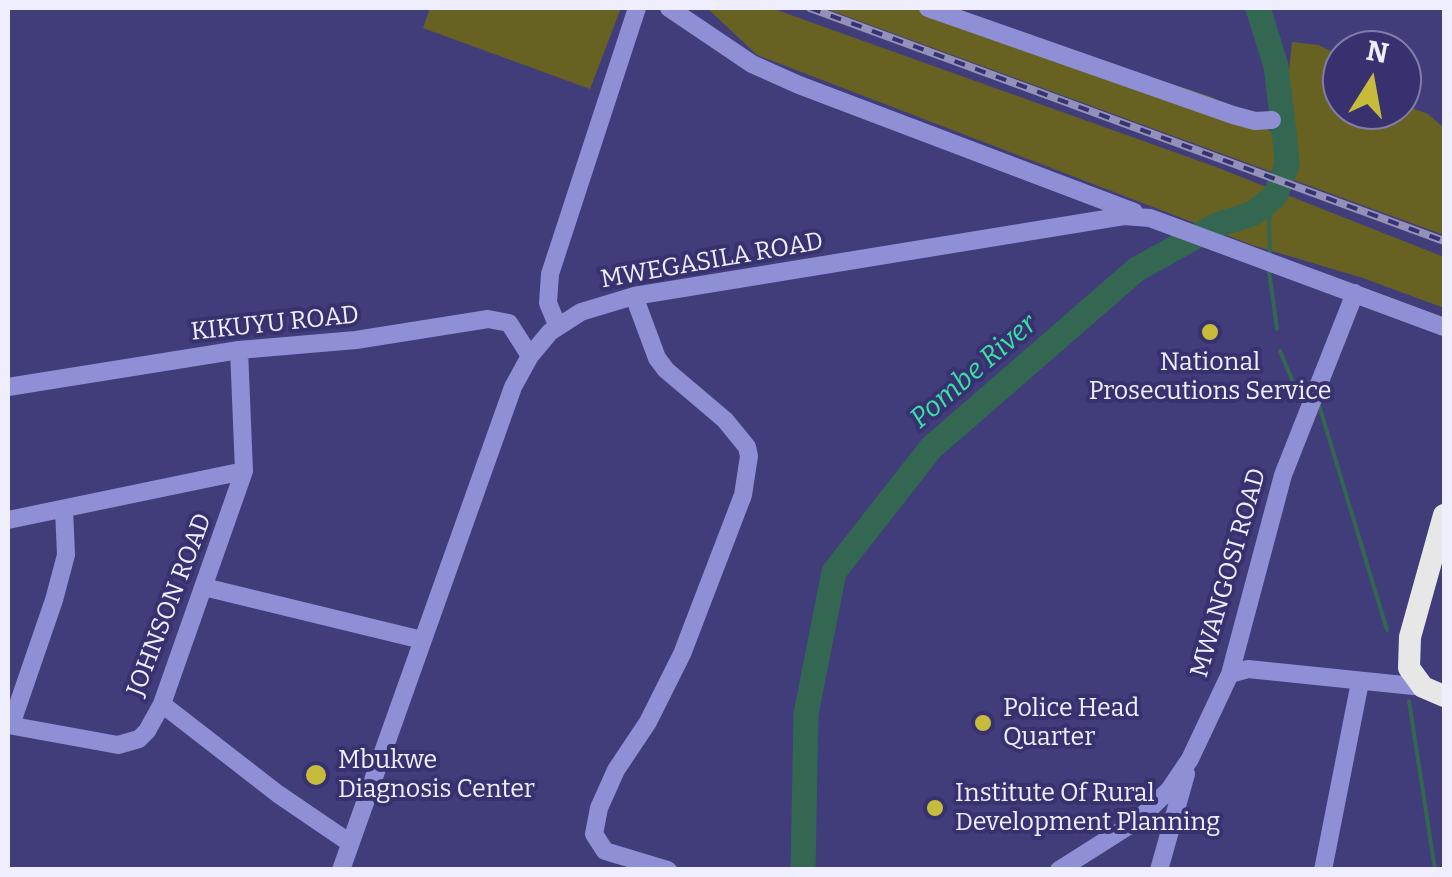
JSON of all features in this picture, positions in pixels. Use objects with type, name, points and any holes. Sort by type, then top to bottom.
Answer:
[{"type":"main road","points":[[1434,692],[1409,668],[1410,637],[1444,514]]},
{"type":"street","points":[[558,327],[548,303],[550,274],[637,8]]},
{"type":"street","points":[[670,8],[752,64],[799,85],[1150,218]]},
{"type":"street","points":[[928,8],[1233,115],[1256,121],[1272,120]]},
{"type":"street","name":"MWEGASILA ROAD","points":[[341,870],[513,387],[530,356],[558,327],[581,312],[634,296],[1103,218],[1150,218],[1444,327]]},
{"type":"street","name":"MWANGOSI ROAD","points":[[1059,870],[1138,820],[1169,790],[1190,758],[1230,674],[1283,474],[1354,294]]},
{"type":"street","points":[[634,296],[657,358],[724,420],[747,447],[748,456],[743,495],[682,654],[648,722],[616,770],[599,808],[594,834],[605,851],[668,870]]},
{"type":"street","name":"KIKUYU ROAD","points":[[8,387],[239,350],[356,340],[488,319],[509,323],[530,356]]},
{"type":"street","name":"JOHNSON ROAD","points":[[9,725],[118,745],[139,739],[162,704],[244,471],[239,350]]},
{"type":"street","points":[[8,520],[244,471]]},
{"type":"street","points":[[9,725],[66,555],[64,510]]},
{"type":"street","points":[[204,587],[422,640]]},
{"type":"street","points":[[1230,674],[1248,669],[1434,692]]},
{"type":"street","points":[[1323,870],[1360,682]]},
{"type":"street","points":[[162,704],[350,844]]},
{"type":"street","points":[[1159,870],[1190,758]]},
{"type":"shaded area","points":[[430,8],[621,8],[590,89],[423,28]]},
{"type":"shaded area","points":[[707,8],[771,8],[1216,167],[1444,257],[1444,308],[1363,278],[1252,245],[757,55]]},
{"type":"shaded area","points":[[824,8],[954,8],[1046,44],[1212,97],[1272,132],[1294,113],[1288,81],[1292,42],[1318,45],[1322,47],[1322,130],[1422,130],[1422,112],[1444,128],[1444,235]]},
{"type":"waterway","name":"Pombe River","points":[[803,870],[806,714],[834,572],[931,448],[1137,269],[1217,225],[1252,214],[1275,196],[1287,165],[1286,149],[1276,66],[1258,8]]},
{"type":"waterway","points":[[1270,251],[1269,221],[1275,196]]},
{"type":"waterway","points":[[1269,271],[1277,329]]},
{"type":"waterway","points":[[1280,351],[1295,387],[1307,392]]},
{"type":"waterway","points":[[1319,405],[1387,630]]},
{"type":"waterway","points":[[1409,701],[1435,870]]},
{"type":"railway","points":[[810,8],[1444,241]]},
{"type":"place","name":"National Prosecutions Service","points":[[1210,332]]},
{"type":"place","name":"Police Head Quarter","points":[[983,723]]},
{"type":"place","name":"Mbukwe Diagnosis Center","points":[[316,775]]},
{"type":"place","name":"Institute Of Rural Development Planning","points":[[935,808]]}]
